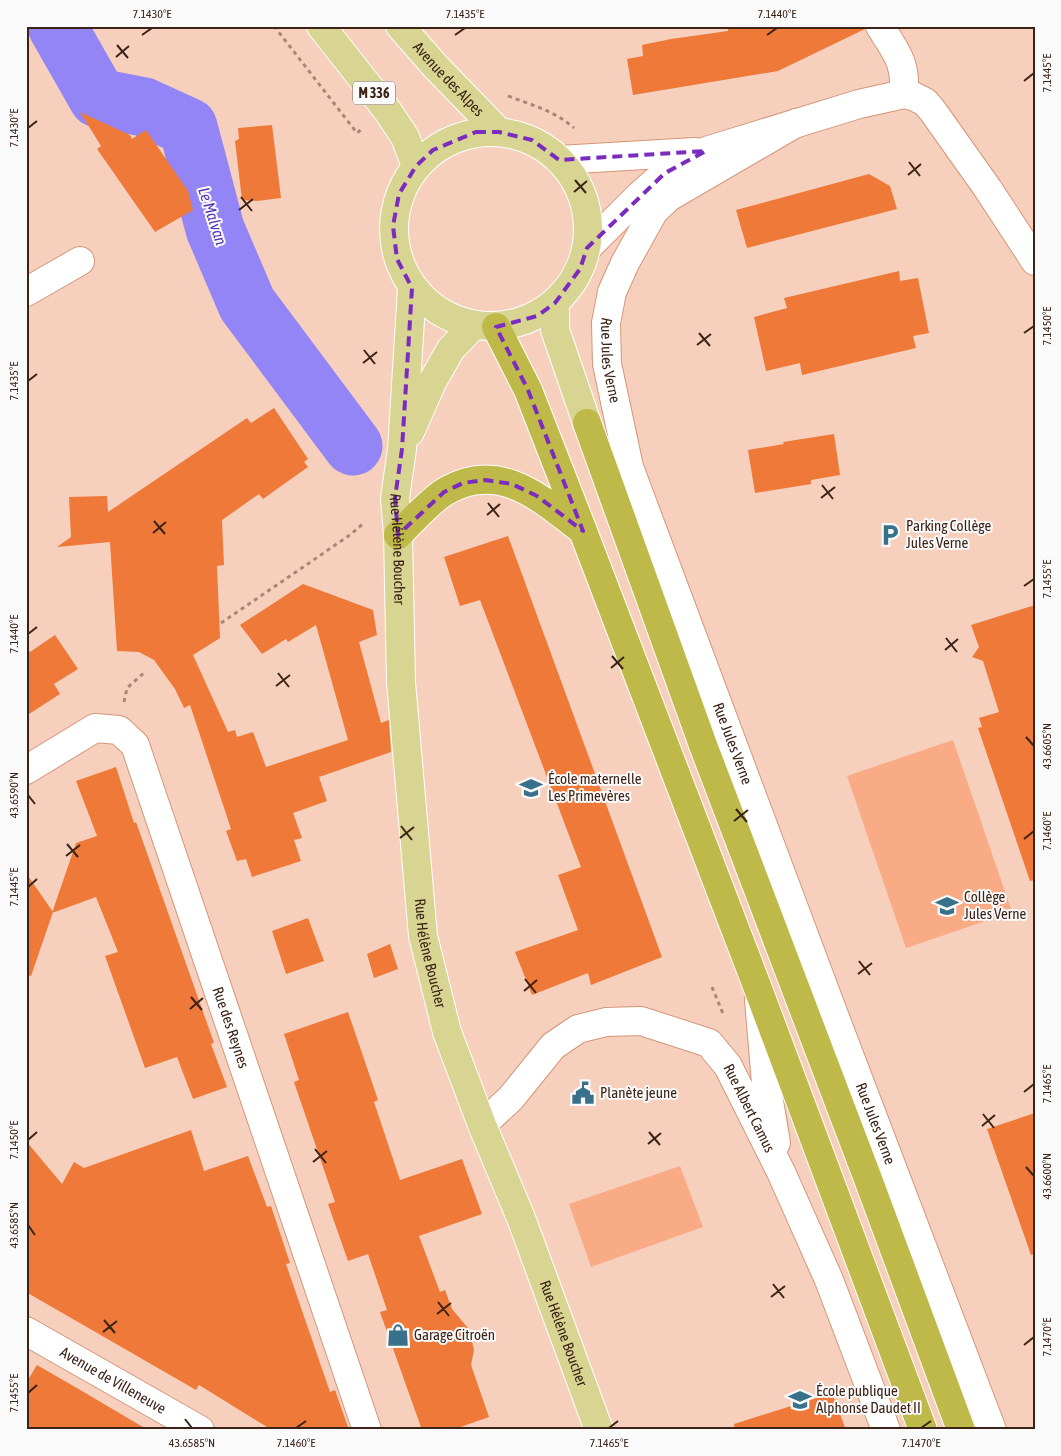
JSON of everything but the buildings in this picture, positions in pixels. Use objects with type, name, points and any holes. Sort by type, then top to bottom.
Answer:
[{"type":"highway","points":[[485,326],[528,390],[758,986],[923,1430]]},
{"type":"highway","points":[[587,423],[703,745],[868,1179],[960,1430]]},
{"type":"highway","points":[[398,535],[444,492],[462,483],[485,480],[512,484],[537,496],[583,531]]},
{"type":"main road","name":"M 336","points":[[320,26],[387,110],[405,137],[416,166]]},
{"type":"main road","name":"Avenue des Alpes","points":[[400,26],[436,68],[499,132]]},
{"type":"main road","points":[[476,132],[499,132],[532,140],[559,160],[578,186],[588,216],[587,248],[580,268],[569,288],[555,303],[537,316],[517,324],[485,326],[450,318],[429,305],[412,288],[397,259],[393,226],[399,194],[416,166],[433,150],[453,138],[476,132]]},
{"type":"main road","name":"Rue Hélène Boucher","points":[[412,288],[402,449],[394,498],[398,535],[401,682],[423,936],[447,1032],[482,1125],[521,1218],[599,1430]]},
{"type":"main road","points":[[555,303],[555,330],[587,423]]},
{"type":"main road","name":"Rue Hélène Boucher","points":[[402,449],[437,374],[451,349],[485,326]]},
{"type":"street","points":[[880,26],[902,64],[905,79],[904,94],[924,102],[932,110],[988,189],[1035,261]]},
{"type":"street","name":"Rue Jules Verne","points":[[587,248],[665,173],[706,151],[859,104],[904,94]]},
{"type":"street","name":"Rue Jules Verne","points":[[796,123],[669,197],[654,211],[625,263],[612,292],[606,323],[607,364],[629,467],[827,998],[992,1430]]},
{"type":"street","name":"Rue Jules Verne","points":[[559,160],[706,151]]},
{"type":"street","points":[[26,292],[80,261]]},
{"type":"street","points":[[587,423],[629,467]]},
{"type":"street","points":[[26,770],[95,728],[119,730]]},
{"type":"street","name":"Rue des Reynes","points":[[119,730],[135,745],[367,1430]]},
{"type":"street","points":[[758,986],[766,1083],[781,1172]]},
{"type":"street","name":"Rue Albert Camus","points":[[482,1125],[511,1098],[553,1046],[578,1029],[606,1022],[641,1021],[709,1043],[728,1066],[781,1172],[829,1280],[886,1430]]},
{"type":"street","name":"Avenue de Villeneuve","points":[[26,1331],[200,1430]]},
{"type":"path","points":[[274,26],[357,133]]},
{"type":"path","points":[[507,96],[564,118],[576,129]]},
{"type":"path","points":[[221,623],[350,535],[394,498]]},
{"type":"path","points":[[119,730],[127,688],[146,671]]},
{"type":"path","points":[[712,987],[726,1021]]},
{"type":"highlighted area","points":[[476,132],[499,132],[532,140],[559,160],[706,151],[665,173],[587,248],[580,269],[555,303],[537,316],[496,327],[528,390],[583,531],[537,496],[512,484],[485,480],[463,483],[444,492],[398,535],[395,498],[402,449],[412,288],[397,259],[393,226],[399,194],[416,166],[433,150]]},
{"type":"shaded area","points":[[953,740],[1012,912],[906,948],[847,776]]},
{"type":"shaded area","points":[[680,1166],[703,1227],[591,1267],[569,1204]]},
{"type":"waterway","name":"Le Malvan","points":[[57,26],[98,98],[144,107],[188,127],[215,229],[247,304],[353,446]]},
{"type":"place","name":"Parking Collège Jules Verne","points":[[890,535]]},
{"type":"place","name":"École maternelle Les Primevères","points":[[531,788]]},
{"type":"place","name":"Collège Jules Verne","points":[[947,906]]},
{"type":"place","name":"Planète jeune","points":[[583,1093]]},
{"type":"place","name":"Garage Citroën","points":[[398,1335]]},
{"type":"place","name":"École publique Alphonse Daudet II","points":[[800,1400]]}]
